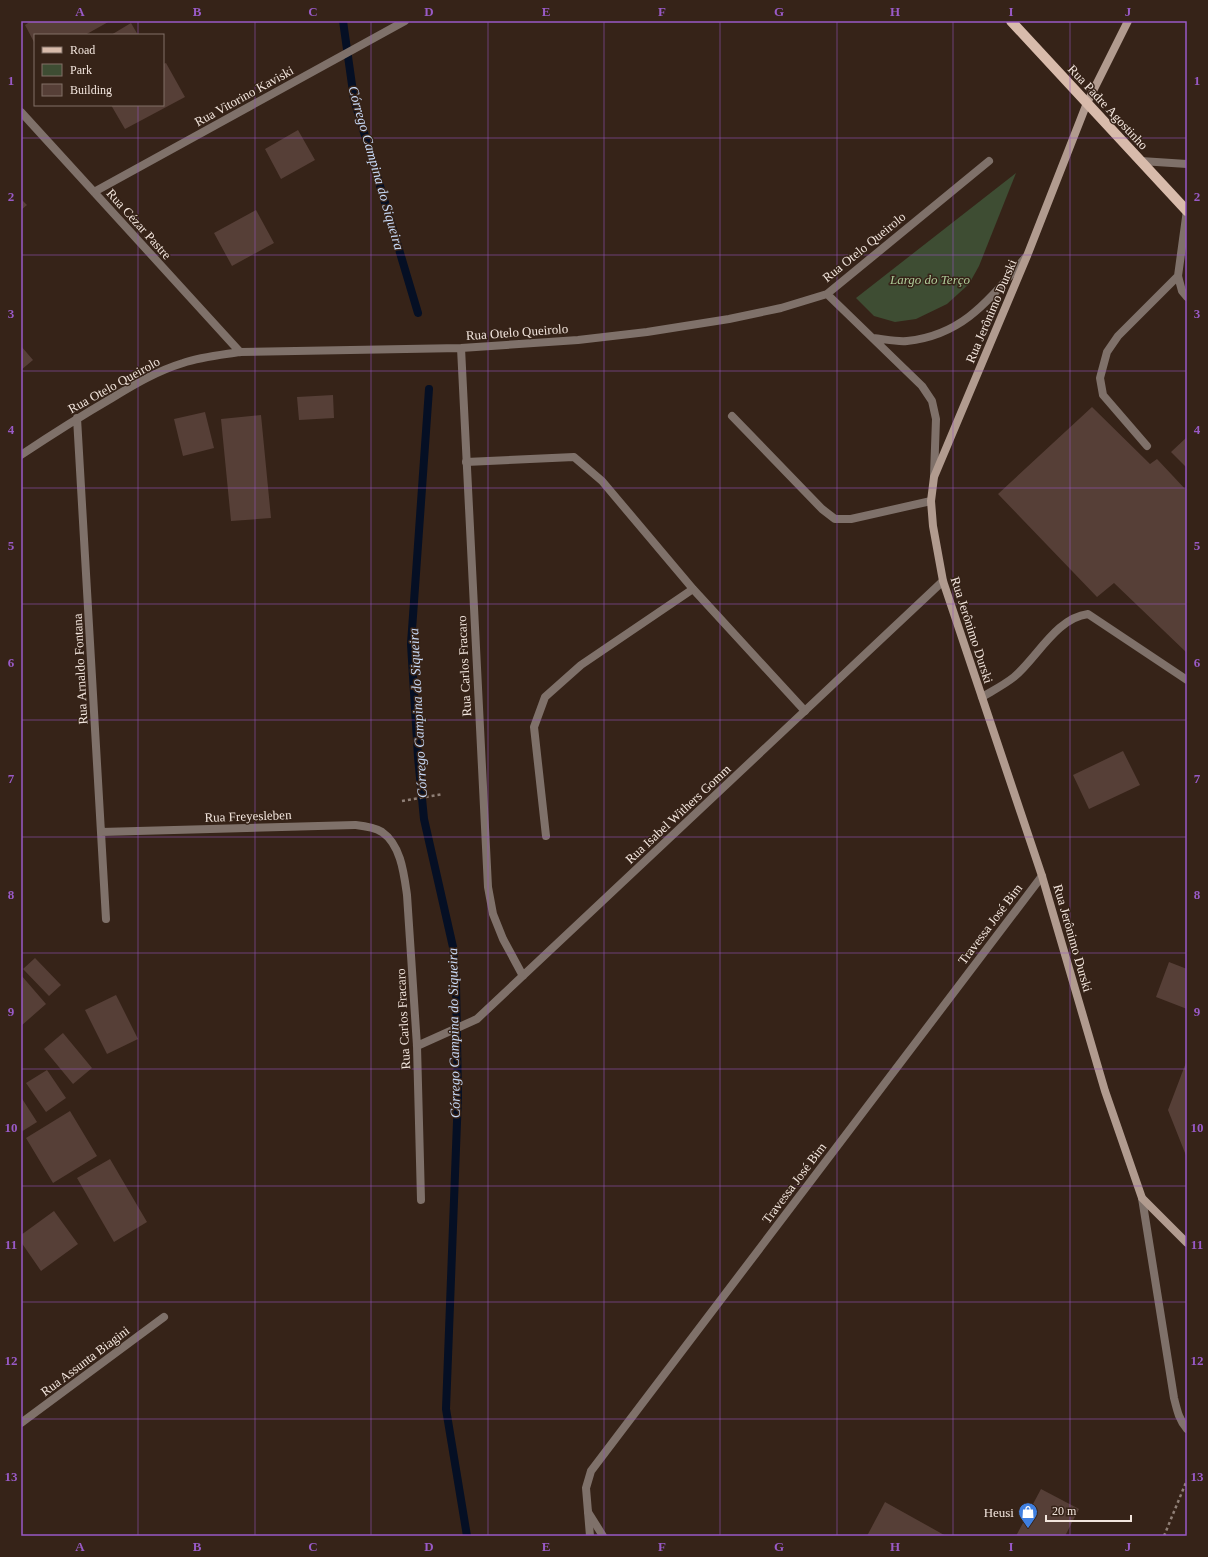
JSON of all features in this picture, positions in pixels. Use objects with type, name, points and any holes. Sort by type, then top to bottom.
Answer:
[{"type":"main road","name":"Rua Padre Agostinho","points":[[1011,21],[1187,210]]},
{"type":"street","name":"Rua Vitorino Kaviski","points":[[94,192],[405,21]]},
{"type":"street","name":"Rua Jerônimo Durski","points":[[1128,21],[1087,103],[1027,256],[934,477],[931,500],[935,542],[943,581],[1042,876],[1104,1091],[1142,1198],[1187,1243]]},
{"type":"street","name":"Rua Cézar Pastre","points":[[21,112],[240,352]]},
{"type":"street","name":"Rua Otelo Queirolo","points":[[21,454],[77,418],[158,372],[183,363],[208,357],[240,352],[461,348],[578,340],[647,332],[729,319],[766,311],[827,294],[988,161]]},
{"type":"street","points":[[1141,161],[1187,164]]},
{"type":"street","points":[[1187,210],[1178,276],[1182,291],[1187,297]]},
{"type":"street","points":[[873,338],[906,341],[935,336],[960,324],[985,304],[1027,256]]},
{"type":"street","points":[[1147,446],[1103,395],[1100,378],[1107,352],[1118,336],[1178,276]]},
{"type":"street","points":[[827,294],[922,386],[932,401],[936,419],[934,477]]},
{"type":"street","name":"Rua Carlos Fracaro","points":[[461,348],[488,887],[495,920],[503,939],[523,976]]},
{"type":"street","points":[[732,416],[822,509],[835,519],[851,519],[931,500]]},
{"type":"street","name":"Rua Arnaldo Fontana","points":[[77,418],[106,919]]},
{"type":"street","points":[[466,462],[574,457],[602,481],[693,589],[805,711]]},
{"type":"street","name":"Rua Isabel Withers Gomm","points":[[417,1046],[477,1019],[943,581]]},
{"type":"street","points":[[546,836],[534,727],[545,697],[581,665],[693,589]]},
{"type":"street","points":[[982,697],[1014,677],[1066,622],[1078,615],[1088,614],[1187,680]]},
{"type":"street","name":"Rua Freyesleben","points":[[101,832],[355,825],[369,827],[382,832],[390,840]]},
{"type":"street","name":"Rua Carlos Fracaro","points":[[390,840],[398,856],[404,876],[417,1046],[421,1200]]},
{"type":"street","name":"Travessa José Bim","points":[[590,1536],[586,1488],[591,1471],[1042,876]]},
{"type":"street","points":[[1142,1198],[1176,1405],[1182,1423],[1187,1429]]},
{"type":"street","name":"Rua Assunta Biagini","points":[[21,1423],[164,1317]]},
{"type":"street","points":[[588,1512],[603,1536]]},
{"type":"path","points":[[402,801],[443,794]]},
{"type":"path","points":[[1164,1536],[1187,1480]]},
{"type":"green space","name":"Largo do Terço","points":[[1016,173],[979,266],[969,284],[947,304],[916,319],[895,322],[874,316],[856,298]]},
{"type":"building","points":[[31,21],[110,21],[87,34],[34,34],[34,42],[25,25]]},
{"type":"building","points":[[131,23],[137,34],[113,34]]},
{"type":"building","points":[[166,63],[185,97],[125,129],[112,106],[164,106],[164,64]]},
{"type":"building","points":[[298,130],[315,160],[281,179],[265,149]]},
{"type":"building","points":[[21,199],[27,205],[21,210]]},
{"type":"building","points":[[256,210],[274,243],[232,266],[214,233]]},
{"type":"building","points":[[21,346],[33,360],[21,370]]},
{"type":"building","points":[[333,395],[334,418],[299,420],[297,397]]},
{"type":"building","points":[[1092,407],[1150,464],[1157,459],[1187,491],[1187,653],[1114,583],[1097,597],[998,494]]},
{"type":"building","points":[[205,412],[214,448],[183,456],[174,419]]},
{"type":"building","points":[[261,415],[271,518],[231,521],[221,419]]},
{"type":"building","points":[[1187,437],[1187,468],[1171,452]]},
{"type":"building","points":[[1123,751],[1140,785],[1089,809],[1073,775]]},
{"type":"building","points":[[35,958],[61,985],[49,996],[23,969]]},
{"type":"building","points":[[1169,962],[1187,969],[1187,1009],[1156,997]]},
{"type":"building","points":[[21,975],[46,1004],[21,1026]]},
{"type":"building","points":[[116,995],[138,1039],[107,1054],[85,1010]]},
{"type":"building","points":[[63,1033],[92,1068],[73,1084],[44,1049]]},
{"type":"building","points":[[1187,1060],[1187,1158],[1168,1110]]},
{"type":"building","points":[[47,1070],[66,1098],[46,1112],[26,1083]]},
{"type":"building","points":[[21,1097],[37,1122],[21,1132]]},
{"type":"building","points":[[70,1111],[97,1156],[53,1183],[26,1138]]},
{"type":"building","points":[[110,1159],[147,1222],[114,1242],[77,1178]]},
{"type":"building","points":[[54,1211],[78,1244],[41,1271],[21,1242],[21,1235]]},
{"type":"building","points":[[1041,1489],[1079,1509],[1065,1536],[1016,1536]]},
{"type":"building","points":[[885,1502],[946,1536],[867,1536]]},
{"type":"waterway","name":"Córrego Campina do Siqueira","points":[[343,21],[354,99],[418,313]]},
{"type":"waterway","name":"Córrego Campina do Siqueira","points":[[429,389],[411,644],[418,757],[424,819],[453,947],[456,983],[458,1096],[446,1409],[467,1536]]},
{"type":"place","name":"Heusi","points":[[1028,1529]]}]
